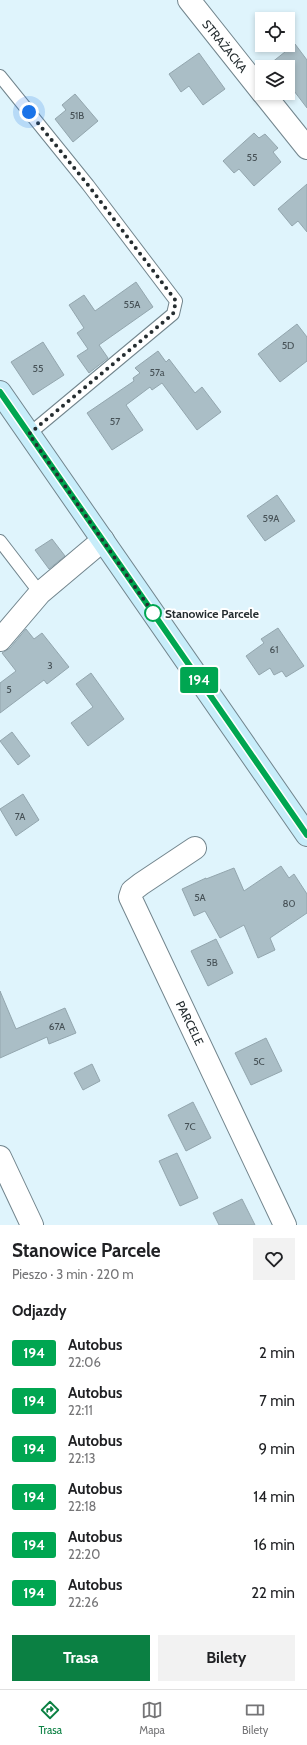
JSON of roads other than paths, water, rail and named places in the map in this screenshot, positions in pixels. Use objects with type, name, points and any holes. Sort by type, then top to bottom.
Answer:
[{"type":"main road","points":[[0,392],[307,835]]},
{"type":"street","name":"STRAŻACKA","points":[[189,0],[255,82]]},
{"type":"street","name":"STRAŻACKA","points":[[269,100],[307,148]]},
{"type":"street","points":[[0,640],[40,593],[103,540]]},
{"type":"street","name":"PARCELE","points":[[195,848],[141,884],[132,891],[130,898],[285,1225]]},
{"type":"street","points":[[0,1157],[32,1225]]},
{"type":"lane","points":[[0,76],[88,185],[176,301],[173,314],[29,434]]},
{"type":"lane","points":[[0,541],[40,593]]},
{"type":"place","name":"Stanowice Parcele","points":[[153,613]]}]
